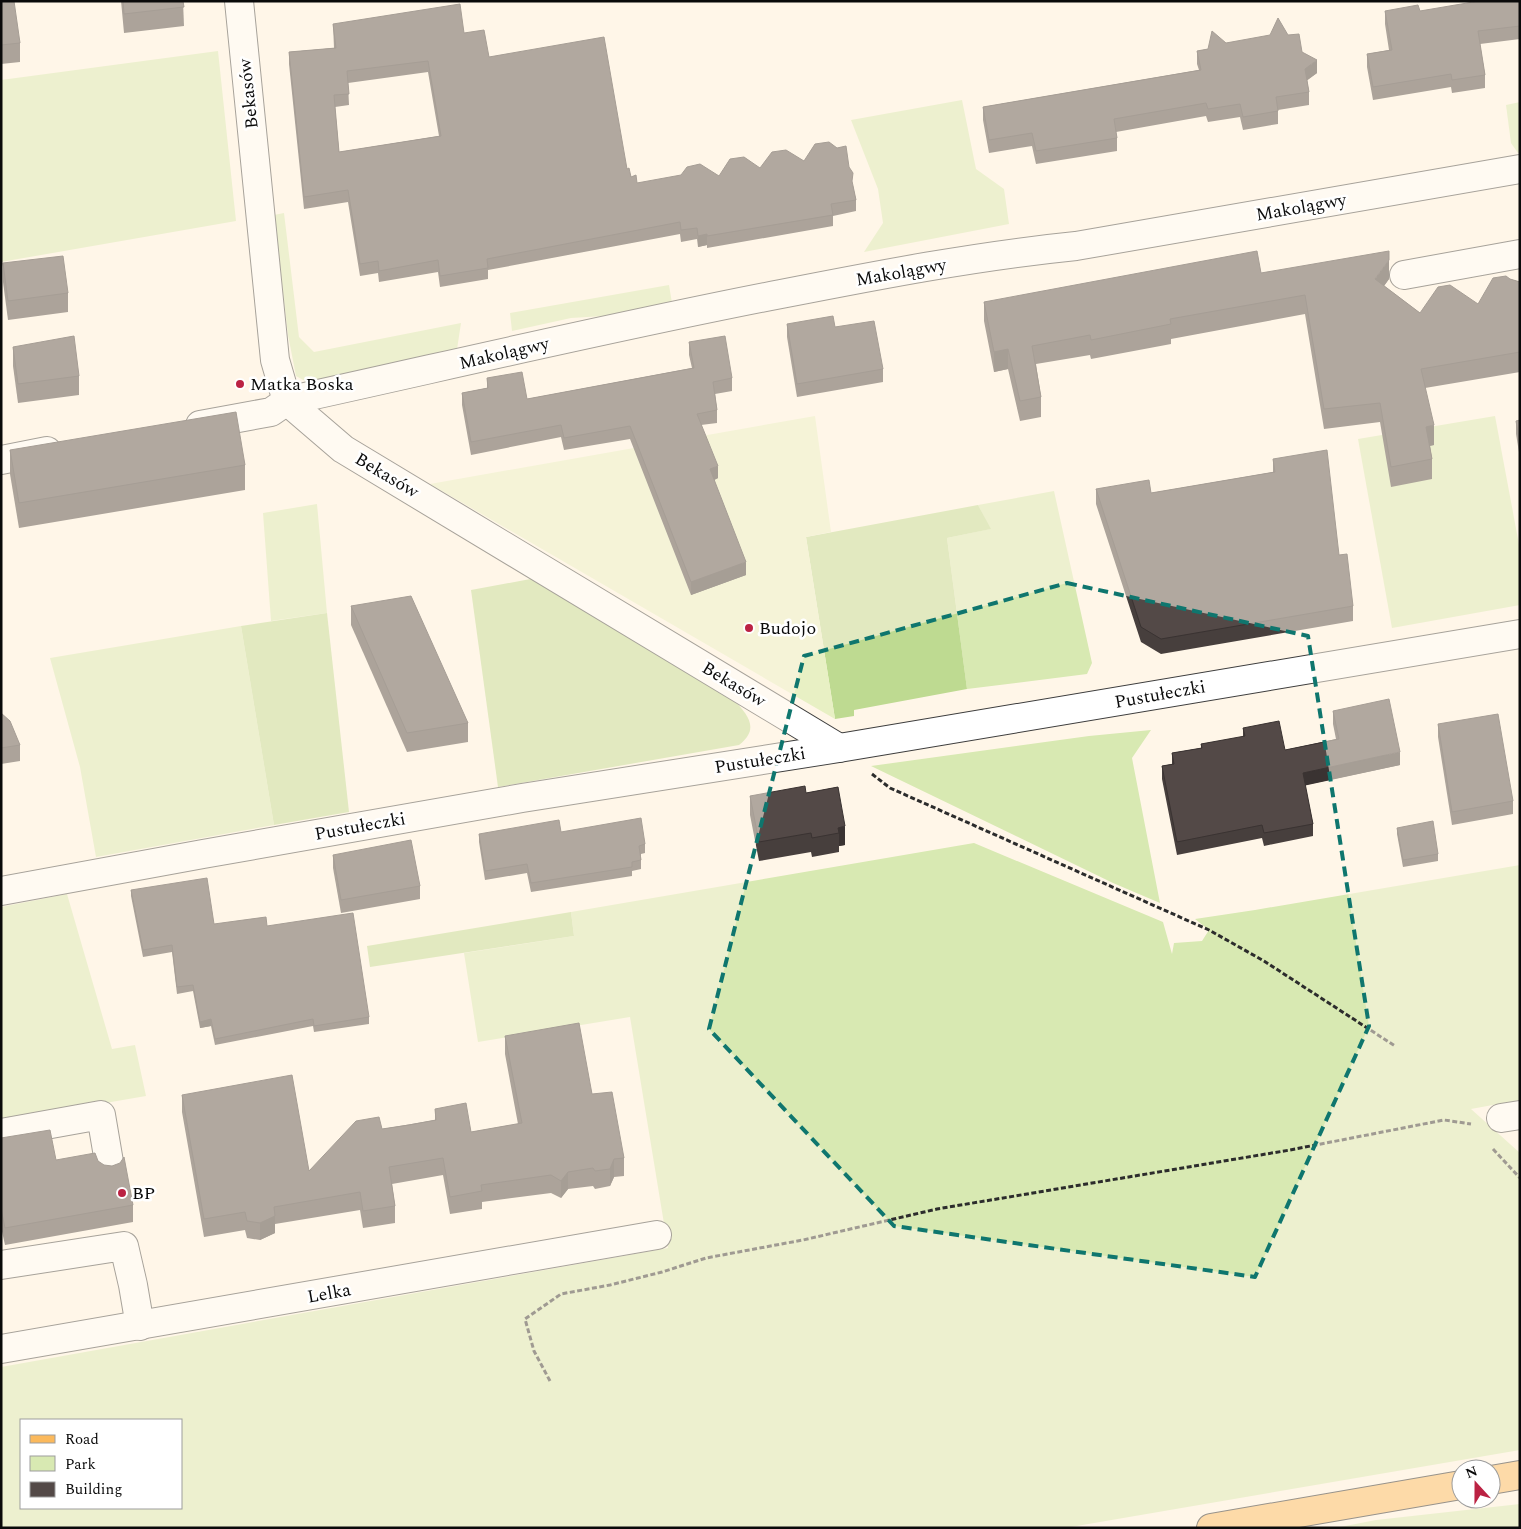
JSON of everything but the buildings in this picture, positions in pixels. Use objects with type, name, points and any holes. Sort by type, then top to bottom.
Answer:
[{"type":"main road","points":[[1501,1478],[1520,1475]]},
{"type":"main road","points":[[1211,1528],[1238,1526],[1451,1487]]},
{"type":"street","name":"Bekasów","points":[[238,1],[275,360],[287,401],[343,449],[839,748]]},
{"type":"street","name":"Makolągwy","points":[[174,429],[271,412],[287,401],[671,316],[884,274],[1024,251],[1076,246],[1520,169]]},
{"type":"street","points":[[1404,274],[1520,254]]},
{"type":"street","points":[[1,460],[69,448]]},
{"type":"street","name":"Pustułeczki","points":[[1,891],[193,855],[522,798],[839,748],[1520,634]]},
{"type":"street","points":[[1,1133],[101,1115],[110,1168]]},
{"type":"street","points":[[1,1265],[122,1235],[140,1326]]},
{"type":"street","name":"Lelka","points":[[1,1349],[657,1236]]},
{"type":"path","points":[[839,748],[890,788],[1209,930],[1264,961],[1395,1046]]},
{"type":"path","points":[[550,1381],[534,1351],[525,1319],[561,1294],[610,1285],[662,1272],[706,1258],[803,1240],[937,1209],[1290,1150],[1444,1120],[1471,1124],[1477,1130]]},
{"type":"path","points":[[1488,1144],[1520,1178]]},
{"type":"highlighted area","points":[[1067,583],[1308,636],[1369,1026],[1255,1277],[894,1226],[709,1029],[804,656]]},
{"type":"green space","points":[[218,51],[236,221],[1,262],[1,80]]},
{"type":"green space","points":[[962,100],[976,169],[1004,189],[1009,224],[864,252],[883,223],[878,189],[851,120]]},
{"type":"green space","points":[[1520,102],[1520,152],[1518,153],[1511,143],[1506,105]]},
{"type":"green space","points":[[284,213],[299,337],[314,352],[461,323],[456,356],[314,386],[296,376],[288,335],[274,215]]},
{"type":"green space","points":[[669,285],[673,309],[609,322],[604,316],[571,318],[512,331],[510,313]]},
{"type":"green space","name":"Budojo","points":[[815,416],[831,532],[806,537],[835,719],[430,484]]},
{"type":"green space","points":[[1495,416],[1520,550],[1520,605],[1392,628],[1358,439]]},
{"type":"green space","points":[[1054,491],[1092,663],[1087,674],[967,689],[947,538],[990,529],[978,505]]},
{"type":"green space","points":[[317,504],[327,613],[271,621],[263,513]]},
{"type":"green space","points":[[978,505],[991,529],[947,538],[967,689],[854,710],[854,716],[835,719],[806,537]]},
{"type":"green space","points":[[541,577],[734,700],[744,711],[750,722],[749,733],[745,739],[739,745],[498,787],[471,590]]},
{"type":"green space","points":[[327,613],[349,812],[274,825],[241,626]]},
{"type":"green space","points":[[241,626],[274,825],[96,857],[80,767],[50,658]]},
{"type":"green space","points":[[1151,730],[1132,758],[1160,903],[1113,883],[871,766],[1089,736]]},
{"type":"green space","points":[[974,843],[1163,922],[1172,954],[1174,943],[1202,941],[1209,930],[1195,919],[1520,865],[1520,1100],[1471,1109],[1520,1153],[1520,1450],[1468,1459],[1451,1459],[1451,1462],[1065,1528],[1,1528],[1,1367],[668,1248],[630,1017],[478,1042],[464,953],[574,936],[571,912]]},
{"type":"green space","points":[[67,894],[112,1049],[135,1045],[146,1096],[1,1121],[1,907]]},
{"type":"green space","points":[[571,912],[574,936],[370,967],[367,946]]},
{"type":"green space","points":[[1520,1504],[1520,1528],[1335,1528],[1376,1520],[1475,1509],[1501,1509],[1501,1506]]},
{"type":"place","name":"Matka Boska","points":[[240,384]]},
{"type":"place","name":"Budojo","points":[[749,628]]},
{"type":"place","name":"BP","points":[[122,1193]]}]
